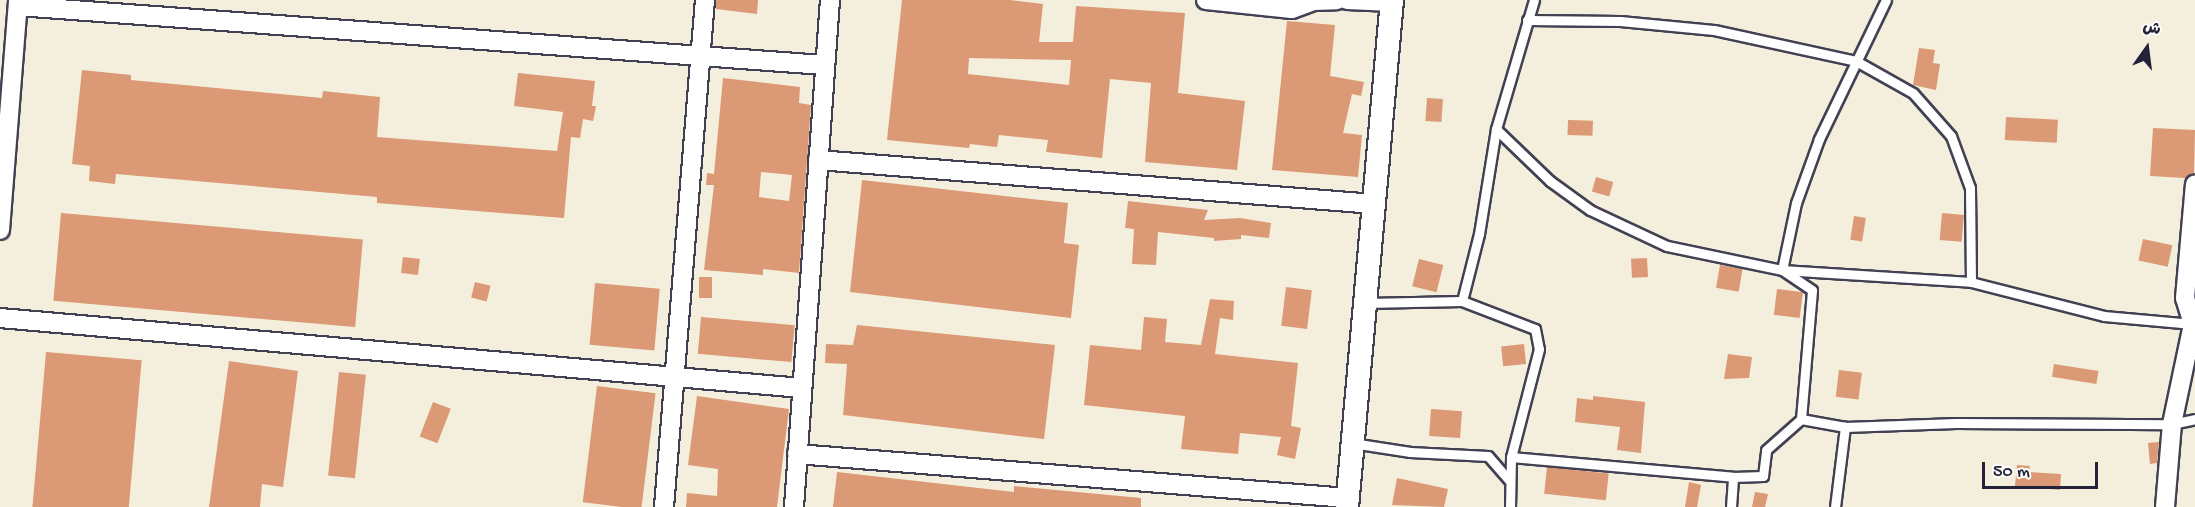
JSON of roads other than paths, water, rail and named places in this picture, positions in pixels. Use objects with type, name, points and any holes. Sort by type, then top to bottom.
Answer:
[{"type":"street","points":[[664,507],[705,0]]},
{"type":"street","points":[[794,507],[830,0]]},
{"type":"street","points":[[1206,0],[1292,9],[1314,1],[1337,0]]},
{"type":"street","points":[[796,454],[1347,502],[1392,1],[1347,0]]},
{"type":"street","points":[[0,230],[18,3],[824,65]]},
{"type":"street","points":[[818,160],[1374,204]]},
{"type":"street","points":[[2165,507],[2172,424],[2193,324],[2190,299],[2195,184]]},
{"type":"street","points":[[0,318],[801,388]]},
{"type":"lane","points":[[1462,301],[1479,234],[1496,129],[1534,0]]},
{"type":"lane","points":[[1782,270],[1799,192],[1819,139],[1887,0]]},
{"type":"lane","points":[[1527,20],[1676,24],[1856,61],[1913,93],[1951,136],[1970,188],[1971,282]]},
{"type":"lane","points":[[1496,129],[1550,181],[1590,210],[1667,246],[1782,270],[1971,282],[2104,316],[2193,324]]},
{"type":"lane","points":[[1511,458],[1733,477],[1763,476],[1766,450],[1801,419],[1812,290],[1782,270]]},
{"type":"lane","points":[[1365,303],[1462,301],[1534,329],[1539,349],[1511,458],[1510,507]]},
{"type":"lane","points":[[1801,419],[1845,427],[1956,423],[2172,424],[2195,419]]},
{"type":"lane","points":[[1834,507],[1845,427]]},
{"type":"lane","points":[[1351,443],[1410,452],[1488,456],[1509,480]]},
{"type":"lane","points":[[1731,507],[1733,477]]}]
